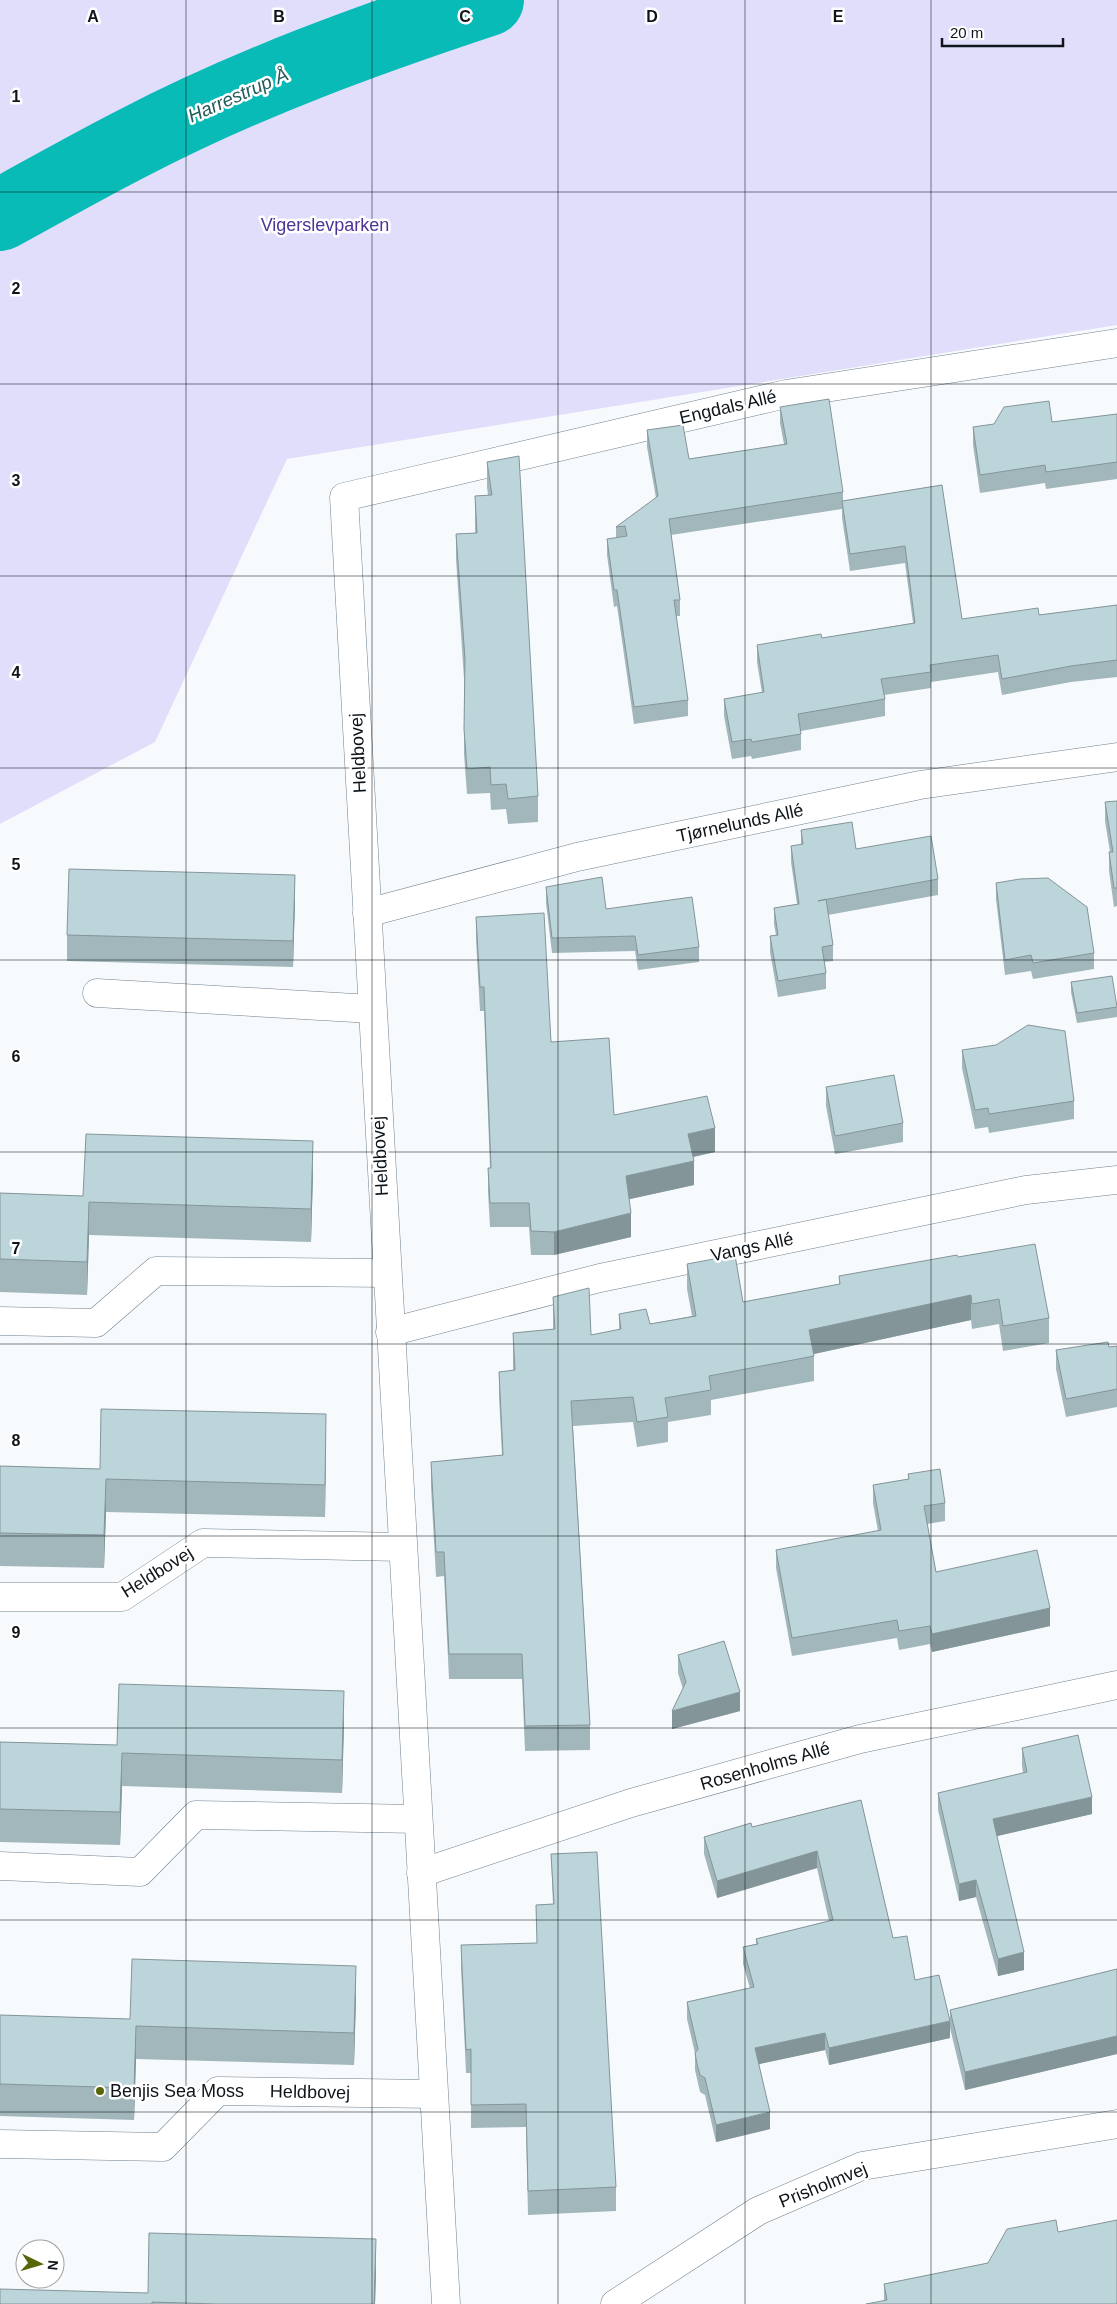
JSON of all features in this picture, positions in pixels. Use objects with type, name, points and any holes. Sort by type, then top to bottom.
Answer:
[{"type":"street","name":"Engdals Allé","points":[[344,497],[786,394],[1117,343]]},
{"type":"street","name":"Heldbovej","points":[[344,497],[446,2304]]},
{"type":"street","name":"Tjørnelunds Allé","points":[[367,913],[577,857],[920,785],[1117,756]]},
{"type":"street","points":[[97,994],[372,1010]]},
{"type":"street","name":"Vangs Allé","points":[[390,1332],[629,1272],[1026,1190],[1117,1180]]},
{"type":"street","points":[[0,1321],[96,1324],[156,1271],[387,1273]]},
{"type":"street","name":"Heldbovej","points":[[0,1597],[122,1597],[203,1543],[402,1547]]},
{"type":"street","name":"Rosenholms Allé","points":[[421,1873],[631,1803],[860,1739],[1117,1685]]},
{"type":"street","points":[[0,1866],[140,1872],[196,1815],[418,1820]]},
{"type":"street","name":"Heldbovej","points":[[0,2144],[163,2147],[218,2091],[433,2094]]},
{"type":"street","name":"Prisholmvej","points":[[614,2304],[758,2211],[862,2166],[1117,2124]]},
{"type":"green space","name":"Vigerslevparken","points":[[0,0],[1117,0],[1117,325],[287,459],[155,742],[0,824]]},
{"type":"building","points":[[829,399],[843,492],[669,519],[680,600],[674,600],[688,700],[634,707],[617,590],[614,590],[607,539],[627,536],[625,526],[616,527],[658,496],[647,430],[683,425],[689,459],[787,444],[780,407]]},
{"type":"building","points":[[1049,401],[1052,422],[1117,414],[1117,462],[1046,472],[1045,465],[980,475],[973,427],[994,424],[1004,407]]},
{"type":"building","points":[[519,456],[538,796],[508,799],[506,784],[491,785],[490,767],[467,769],[464,729],[465,659],[456,534],[477,533],[475,496],[492,495],[487,462]]},
{"type":"building","points":[[942,485],[962,619],[1038,608],[1039,615],[1117,605],[1117,660],[1071,666],[1002,679],[998,655],[930,665],[931,672],[881,679],[885,699],[798,714],[801,734],[752,742],[751,739],[732,742],[724,699],[764,692],[757,645],[821,634],[822,638],[915,623],[905,546],[850,554],[842,501]]},
{"type":"building","points":[[1117,801],[1117,888],[1114,888],[1109,852],[1113,852],[1105,802]]},
{"type":"building","points":[[852,822],[856,849],[931,836],[938,879],[826,900],[833,945],[822,947],[826,973],[778,981],[770,936],[778,935],[774,908],[799,904],[791,846],[803,844],[801,830]]},
{"type":"building","points":[[69,869],[295,875],[293,941],[67,935]]},
{"type":"building","points":[[602,877],[606,909],[692,897],[699,947],[638,955],[635,936],[552,938],[546,887]]},
{"type":"building","points":[[1048,878],[1087,907],[1094,953],[1033,963],[1031,955],[1005,960],[996,883],[1020,879]]},
{"type":"building","points":[[544,913],[551,1042],[609,1038],[614,1115],[707,1096],[715,1128],[688,1134],[694,1161],[626,1176],[631,1213],[554,1232],[531,1231],[529,1203],[490,1203],[488,1168],[491,1168],[484,987],[480,987],[476,917]]},
{"type":"building","points":[[1112,976],[1117,1007],[1077,1013],[1071,982]]},
{"type":"building","points":[[1028,1025],[1065,1031],[1074,1101],[989,1114],[988,1108],[975,1110],[962,1050],[996,1045]]},
{"type":"building","points":[[894,1075],[903,1123],[835,1136],[826,1087]]},
{"type":"building","points":[[86,1134],[313,1141],[311,1209],[89,1202],[87,1262],[0,1259],[0,1193],[83,1196]]},
{"type":"building","points":[[1035,1244],[1049,1318],[1003,1326],[999,1299],[972,1304],[971,1295],[809,1330],[814,1356],[709,1376],[711,1390],[665,1398],[668,1417],[637,1422],[633,1397],[571,1401],[590,1725],[525,1726],[522,1654],[449,1654],[444,1552],[436,1552],[431,1462],[503,1455],[499,1372],[515,1370],[513,1333],[555,1329],[553,1297],[589,1288],[591,1335],[621,1329],[619,1314],[646,1309],[650,1324],[696,1316],[687,1264],[735,1255],[743,1302],[840,1284],[839,1276],[957,1255],[958,1257]]},
{"type":"building","points":[[1108,1342],[1109,1347],[1117,1346],[1117,1389],[1066,1399],[1056,1350]]},
{"type":"building","points":[[101,1409],[326,1414],[325,1485],[106,1479],[104,1535],[0,1533],[0,1466],[100,1469]]},
{"type":"building","points":[[940,1469],[945,1503],[924,1506],[936,1572],[1037,1550],[1050,1608],[932,1634],[930,1626],[899,1631],[897,1620],[792,1638],[776,1550],[881,1530],[873,1485],[909,1479],[908,1474]]},
{"type":"building","points":[[724,1641],[740,1692],[672,1711],[686,1682],[678,1655]]},
{"type":"building","points":[[119,1684],[344,1691],[342,1760],[122,1753],[120,1812],[0,1809],[0,1742],[117,1745]]},
{"type":"building","points":[[1078,1735],[1092,1797],[993,1819],[1024,1952],[998,1959],[976,1880],[959,1884],[938,1793],[1027,1772],[1022,1748]]},
{"type":"building","points":[[861,1800],[893,1938],[907,1936],[915,1980],[939,1975],[950,2021],[829,2048],[825,2033],[755,2048],[770,2112],[716,2125],[705,2078],[700,2075],[697,2064],[695,2053],[698,2049],[687,2002],[754,1987],[743,1947],[758,1944],[756,1939],[833,1920],[817,1851],[717,1881],[704,1837],[751,1823],[752,1827]]},
{"type":"building","points":[[597,1852],[616,2187],[528,2191],[526,2104],[471,2105],[471,2049],[466,2050],[461,1945],[537,1943],[536,1905],[554,1904],[551,1854]]},
{"type":"building","points":[[132,1959],[356,1966],[354,2033],[136,2026],[134,2088],[0,2084],[0,2015],[130,2019]]},
{"type":"building","points":[[1117,1969],[1117,2036],[965,2072],[950,2010]]},
{"type":"building","points":[[1056,2220],[1058,2232],[1117,2220],[1117,2304],[866,2304],[887,2300],[884,2284],[988,2263],[1007,2229]]},
{"type":"building","points":[[149,2233],[376,2239],[374,2304],[152,2302],[152,2304],[0,2304],[0,2289],[148,2293]]},
{"type":"waterway","name":"Harrestrup Å","points":[[0,215],[116,152],[219,101],[352,47],[488,0]]},
{"type":"place","name":"Benjis Sea Moss","points":[[100,2091]]}]
